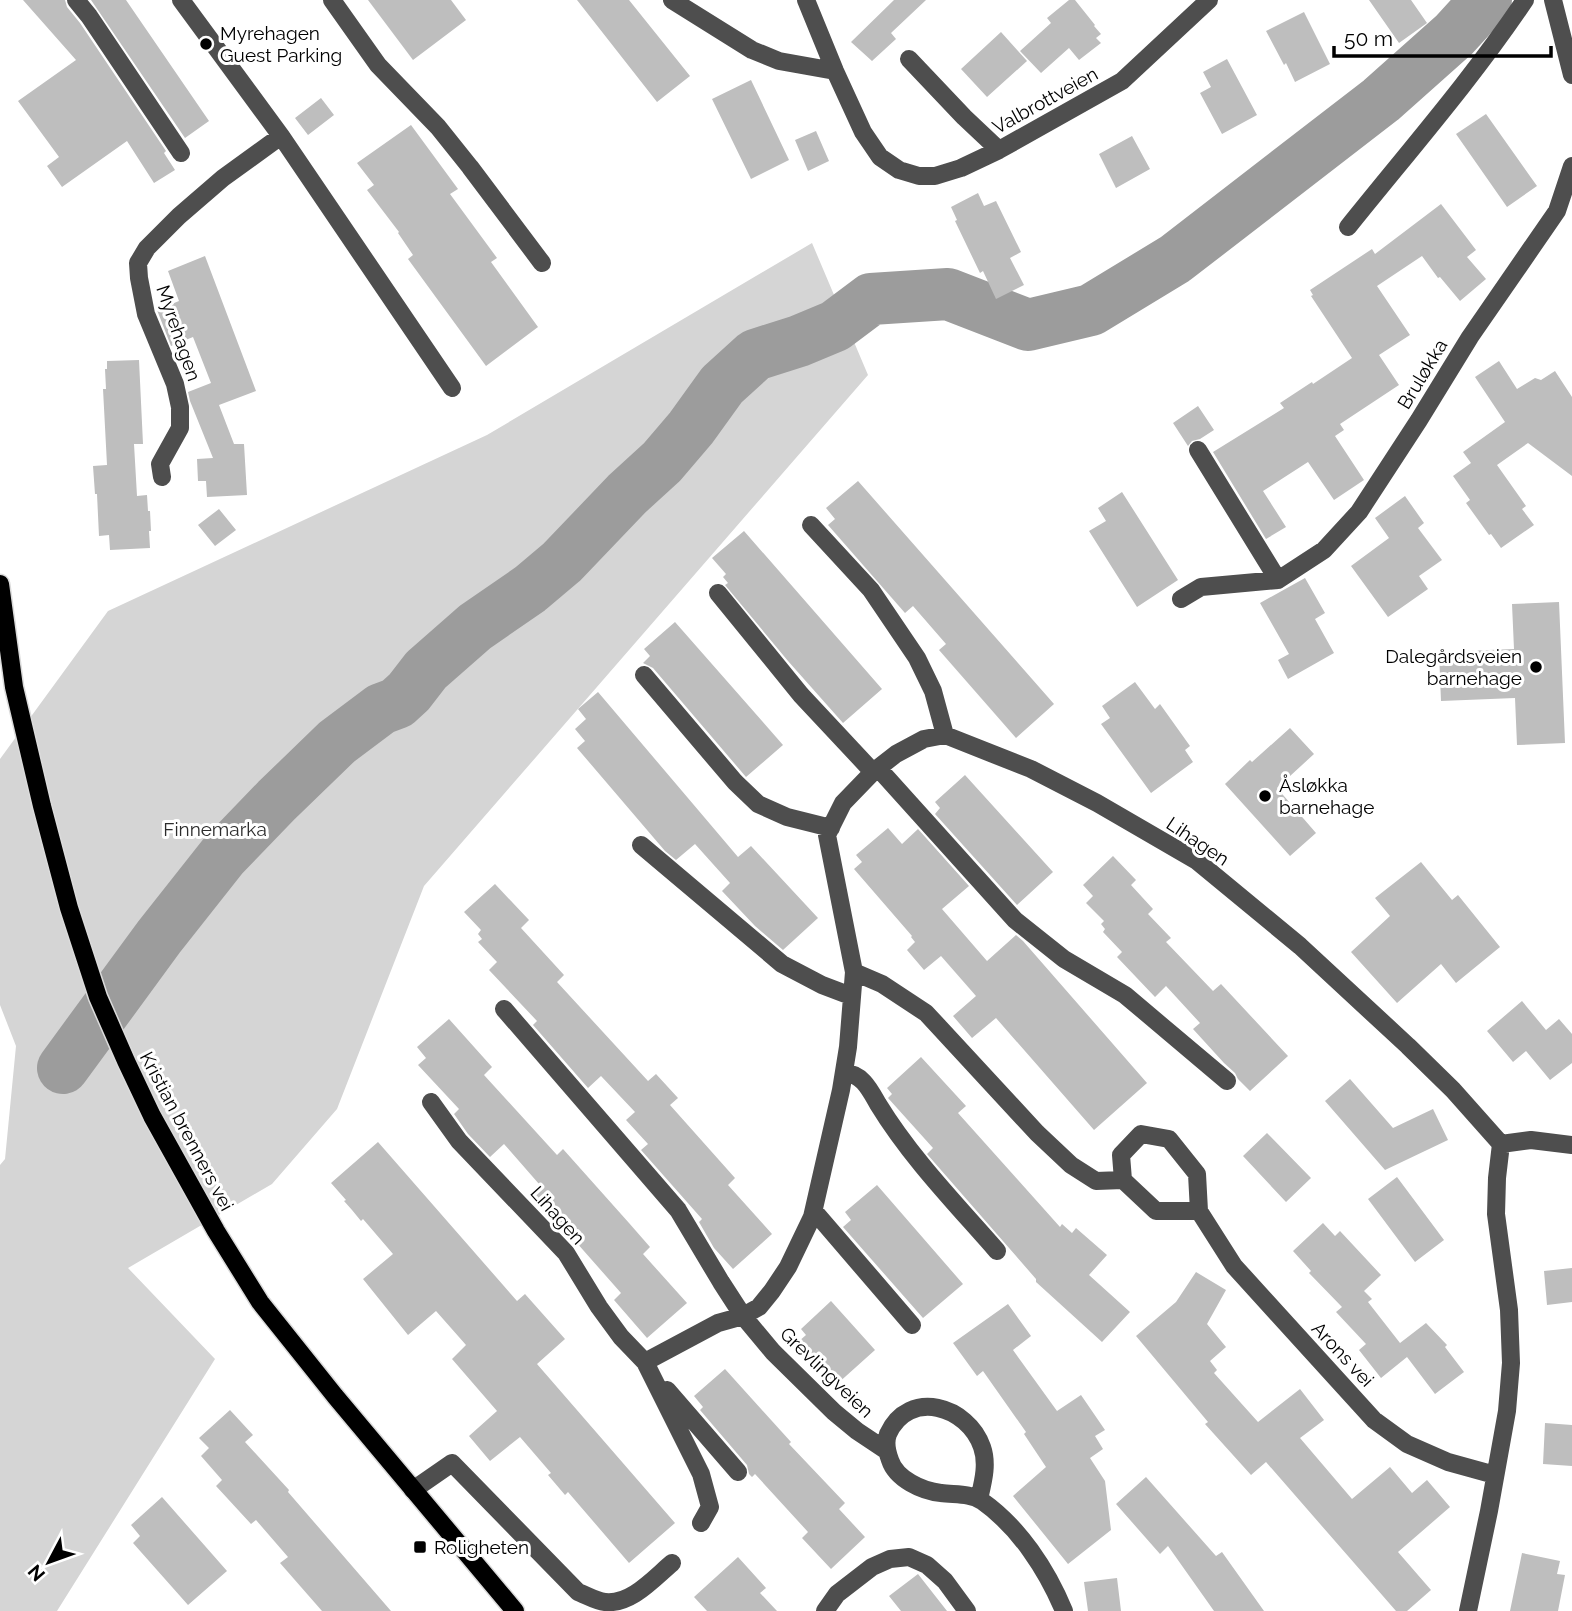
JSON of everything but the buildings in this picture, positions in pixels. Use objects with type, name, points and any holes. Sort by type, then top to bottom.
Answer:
[{"type":"main road","name":"Kristian brenners vei","points":[[0,584],[14,687],[69,908],[99,997],[152,1116],[216,1231],[260,1302],[515,1611]]},
{"type":"street","points":[[76,0],[181,153]]},
{"type":"street","points":[[181,0],[281,136],[452,388]]},
{"type":"street","points":[[331,0],[378,65],[438,127],[470,166],[542,263]]},
{"type":"street","points":[[673,0],[751,50],[779,61],[835,71]]},
{"type":"street","points":[[806,0],[835,71]]},
{"type":"street","points":[[1348,227],[1454,95],[1525,0]]},
{"type":"street","points":[[1553,0],[1572,75]]},
{"type":"street","name":"Valbrottveien","points":[[835,71],[863,132],[880,157],[899,170],[919,176],[935,176],[961,168],[999,150],[1122,81],[1204,1]]},
{"type":"street","points":[[909,59],[999,150]]},
{"type":"street","name":"Myrehagen","points":[[162,477],[160,464],[180,428],[180,407],[175,384],[146,314],[138,263],[147,248],[188,208],[223,178],[281,136]]},
{"type":"street","name":"Bruløkka","points":[[1181,599],[1202,587],[1278,580],[1324,550],[1359,512],[1469,337],[1557,211],[1572,166]]},
{"type":"street","points":[[1198,450],[1278,580]]},
{"type":"street","points":[[738,1472],[647,1365],[718,1323],[743,1316],[759,1307],[788,1267],[812,1217],[844,1073],[853,971],[827,835],[843,803],[875,770],[896,754],[924,739],[945,735],[933,691],[917,658],[871,590],[811,525]]},
{"type":"street","points":[[718,593],[801,695],[1015,920],[1064,959],[1125,995],[1227,1081]]},
{"type":"street","points":[[644,675],[735,782],[758,804],[787,817],[831,828]]},
{"type":"street","name":"Lihagen","points":[[945,735],[1031,769],[1097,803],[1197,861],[1300,947],[1408,1046],[1453,1090],[1501,1144]]},
{"type":"street","points":[[641,845],[782,964],[822,985],[851,996]]},
{"type":"street","points":[[853,971],[882,984],[926,1013],[1037,1133],[1071,1165],[1096,1181],[1123,1180],[1156,1211],[1199,1211]]},
{"type":"street","name":"Grevlingveien","points":[[504,1009],[678,1210],[743,1316],[773,1352],[834,1412],[887,1451]]},
{"type":"street","points":[[844,1073],[856,1075],[867,1086],[920,1163],[997,1251]]},
{"type":"street","name":"Lihagen","points":[[431,1102],[459,1141],[566,1253],[599,1307],[621,1337],[647,1365],[701,1474],[710,1507],[701,1523]]},
{"type":"street","name":"Arons vei","points":[[1123,1180],[1121,1155],[1141,1134],[1169,1139],[1197,1174],[1199,1211],[1234,1266],[1374,1420],[1407,1444],[1448,1462],[1495,1475]]},
{"type":"street","points":[[1468,1611],[1507,1411],[1511,1363],[1509,1310],[1496,1214],[1496,1178],[1501,1144],[1531,1140],[1572,1145]]},
{"type":"street","points":[[814,1211],[912,1325]]},
{"type":"street","name":"Grevlingveien","points":[[979,1499],[985,1470],[982,1447],[962,1418],[943,1408],[926,1406],[902,1415],[887,1437],[891,1464],[905,1479],[919,1488],[979,1499],[1004,1518],[1042,1567],[1064,1611]]},
{"type":"street","points":[[413,1490],[452,1463],[578,1592],[604,1602],[622,1600],[645,1587],[672,1563]]},
{"type":"street","points":[[825,1611],[837,1594],[872,1567],[890,1559],[909,1557],[927,1565],[945,1581],[967,1611]]},
{"type":"green space","name":"Finnemarka","points":[[812,243],[868,375],[424,886],[337,1109],[272,1184],[128,1268],[215,1359],[57,1611],[0,1611],[0,1165],[5,1159],[16,1046],[0,1005],[0,759],[108,611],[487,435]]},
{"type":"waterway","points":[[63,1068],[159,937],[223,856],[277,800],[337,742],[381,709],[397,703],[426,670],[475,627],[530,589],[562,562],[627,494],[662,462],[722,385],[755,355],[835,326],[871,299],[948,294],[1028,325],[1091,310],[1175,259],[1381,100],[1454,35],[1486,0]]},
{"type":"place","name":"Myrehagen Guest Parking","points":[[206,44]]},
{"type":"place","name":"Dalegårdsveien barnehage","points":[[1536,667]]},
{"type":"place","name":"Åsløkka barnehage","points":[[1265,796]]},
{"type":"place","name":"Roligheten","points":[[420,1547]]}]
